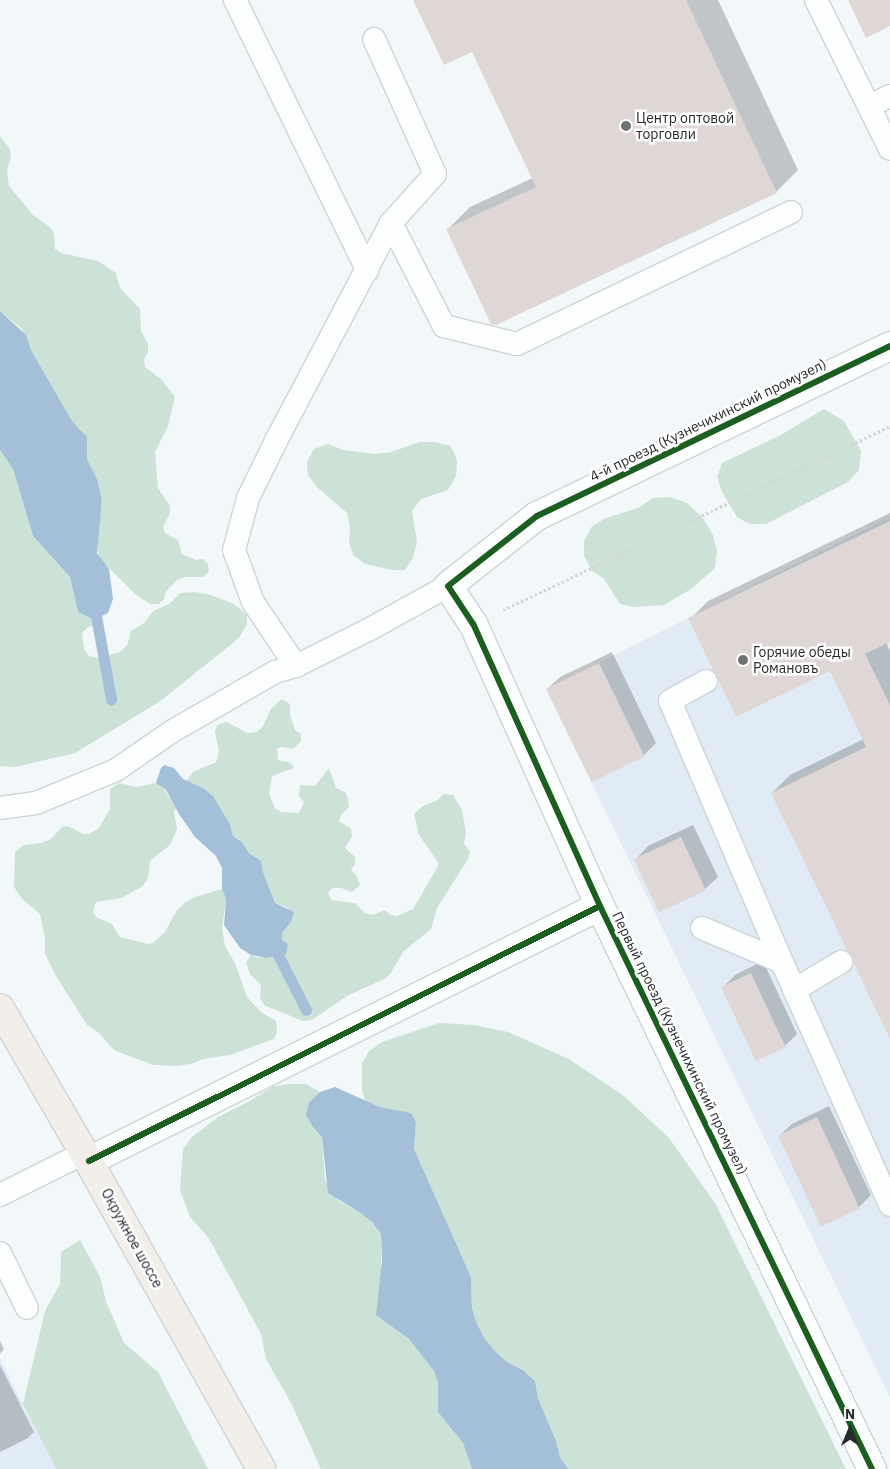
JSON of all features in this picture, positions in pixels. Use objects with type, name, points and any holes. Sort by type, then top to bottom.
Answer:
[{"type":"main road","name":"Окружное шоссе","points":[[0,1008],[261,1469]]},
{"type":"street","name":"4-й проезд (Кузнечихинский промузел)","points":[[448,586],[537,516],[890,346]]},
{"type":"street","name":"Первый проезд (Кузнечихинский промузел)","points":[[448,586],[473,624],[600,906],[872,1469]]},
{"type":"street","points":[[86,1157],[600,906]]},
{"type":"lane","points":[[235,0],[367,270]]},
{"type":"lane","points":[[816,0],[890,149]]},
{"type":"lane","points":[[296,666],[253,602],[234,550],[248,498],[391,223],[435,174],[374,39]]},
{"type":"lane","points":[[870,106],[890,96]]},
{"type":"lane","points":[[391,223],[444,326],[517,344],[791,212]]},
{"type":"lane","points":[[0,808],[36,803],[116,770],[171,732],[275,672],[296,666],[370,629],[448,586]]},
{"type":"lane","points":[[706,681],[670,701],[794,990],[890,1204]]},
{"type":"lane","points":[[702,928],[782,962]]},
{"type":"lane","points":[[794,990],[841,962]]},
{"type":"lane","points":[[0,1195],[86,1157]]},
{"type":"lane","points":[[0,1253],[28,1308]]},
{"type":"path","points":[[473,624],[890,426]]},
{"type":"shaded area","points":[[890,517],[890,1397],[546,689]]},
{"type":"shaded area","points":[[0,1358],[23,1404],[56,1469],[0,1469]]},
{"type":"green space","points":[[0,136],[10,149],[11,156],[7,171],[9,186],[33,215],[51,228],[54,234],[55,249],[61,253],[98,261],[116,273],[120,288],[140,309],[141,331],[148,344],[148,352],[144,359],[145,367],[162,380],[175,397],[168,426],[155,452],[158,488],[170,506],[170,513],[163,527],[165,533],[178,540],[182,554],[196,560],[203,559],[208,564],[209,572],[203,577],[185,577],[177,580],[166,592],[164,599],[159,604],[150,604],[135,594],[100,559],[97,545],[102,500],[97,479],[87,459],[87,444],[82,431],[72,421],[31,350],[22,329],[0,311]]},
{"type":"green space","points":[[824,409],[844,421],[861,451],[859,470],[848,482],[766,524],[750,524],[737,517],[722,492],[717,477],[722,463],[781,435]]},
{"type":"green space","points":[[420,442],[435,442],[451,446],[457,460],[456,476],[448,490],[421,499],[412,511],[417,542],[413,558],[405,570],[392,570],[365,564],[353,555],[349,542],[350,527],[347,513],[317,487],[308,475],[307,462],[314,449],[328,444],[343,450],[375,454],[391,452]]},
{"type":"green space","points":[[0,450],[13,469],[33,536],[70,577],[78,612],[94,620],[101,617],[102,623],[88,627],[82,633],[84,649],[89,656],[98,658],[120,652],[127,645],[131,631],[144,623],[153,611],[169,604],[180,593],[195,592],[211,595],[234,604],[247,615],[247,624],[239,638],[159,702],[75,753],[15,767],[0,766]]},
{"type":"green space","points":[[670,497],[687,503],[703,518],[713,535],[717,551],[715,568],[691,589],[664,605],[634,607],[620,604],[604,579],[592,571],[584,556],[584,541],[592,526],[606,518],[638,508],[653,498]]},
{"type":"green space","points":[[282,699],[290,704],[290,715],[295,730],[301,734],[301,741],[293,749],[281,747],[277,749],[278,760],[291,763],[294,768],[272,776],[269,794],[275,808],[281,812],[299,813],[304,802],[299,796],[300,785],[315,786],[329,768],[336,788],[346,793],[348,800],[349,807],[341,815],[339,821],[351,829],[352,836],[345,848],[355,857],[355,864],[351,870],[356,875],[360,885],[352,892],[341,888],[332,888],[328,893],[331,900],[355,903],[365,913],[373,915],[385,910],[390,915],[397,916],[413,909],[438,866],[438,862],[419,835],[414,814],[423,806],[438,800],[443,794],[453,795],[462,810],[466,833],[464,843],[470,852],[468,859],[437,908],[431,929],[404,951],[390,974],[384,979],[347,996],[312,1020],[303,1021],[264,1005],[260,998],[261,985],[250,974],[246,962],[251,955],[258,958],[282,956],[282,933],[291,922],[288,908],[275,903],[263,872],[261,861],[249,853],[239,839],[233,836],[230,824],[213,796],[205,789],[186,781],[193,772],[216,762],[219,751],[215,732],[217,725],[227,722],[247,733],[257,732],[263,726],[271,709]]},
{"type":"green space","points":[[119,783],[137,787],[156,783],[161,785],[176,808],[174,812],[177,829],[170,845],[150,861],[148,878],[142,887],[121,898],[96,902],[93,912],[96,917],[112,924],[120,937],[148,944],[153,943],[165,932],[177,910],[186,902],[195,897],[222,889],[226,899],[222,928],[225,946],[235,963],[247,997],[261,1012],[276,1021],[277,1032],[274,1039],[230,1055],[203,1059],[194,1063],[178,1066],[153,1065],[114,1050],[99,1033],[87,1025],[56,976],[45,954],[45,939],[40,914],[22,899],[14,887],[15,852],[24,845],[41,843],[51,839],[62,827],[68,826],[83,834],[89,834],[99,828],[110,809],[110,789]]},
{"type":"green space","points":[[439,1023],[474,1025],[508,1032],[569,1059],[624,1096],[669,1138],[715,1203],[846,1469],[568,1469],[560,1457],[556,1441],[538,1398],[535,1381],[523,1370],[507,1362],[495,1351],[485,1339],[477,1324],[472,1308],[471,1277],[414,1149],[416,1122],[410,1113],[380,1107],[365,1101],[362,1090],[362,1063],[369,1051],[382,1042]]},
{"type":"green space","points":[[306,1084],[320,1092],[309,1102],[313,1127],[322,1137],[325,1180],[339,1201],[362,1214],[372,1222],[381,1234],[381,1274],[398,1331],[409,1339],[434,1371],[438,1383],[438,1412],[463,1443],[472,1469],[321,1469],[292,1405],[266,1359],[261,1334],[208,1237],[190,1217],[180,1190],[183,1149],[192,1137],[218,1117],[274,1086]]},
{"type":"green space","points":[[80,1240],[100,1277],[106,1301],[124,1343],[158,1372],[208,1469],[56,1469],[23,1404],[45,1311],[60,1284],[61,1252]]},
{"type":"water","points":[[0,311],[26,335],[31,350],[72,421],[87,437],[87,459],[97,479],[102,500],[97,553],[109,569],[113,599],[108,613],[94,620],[78,612],[70,577],[33,536],[13,469],[0,450]]},
{"type":"water","points":[[164,765],[174,768],[183,779],[205,789],[213,796],[230,824],[233,836],[242,842],[249,853],[261,861],[263,872],[275,903],[294,912],[291,922],[282,933],[282,940],[288,944],[286,954],[266,958],[251,955],[240,948],[224,925],[226,899],[222,889],[222,868],[216,856],[195,837],[179,814],[166,790],[156,783],[161,768]]},
{"type":"water","points":[[335,1087],[380,1107],[411,1113],[416,1122],[414,1149],[471,1277],[472,1308],[477,1324],[485,1339],[495,1351],[507,1362],[523,1370],[535,1381],[538,1398],[556,1441],[560,1457],[568,1469],[472,1469],[463,1443],[438,1412],[438,1383],[434,1371],[409,1339],[376,1315],[382,1260],[381,1234],[372,1222],[362,1214],[328,1193],[322,1137],[306,1115],[309,1102],[320,1092]]},
{"type":"building","name":"Центр оптовой торговли","points":[[413,0],[686,0],[777,193],[496,325],[491,324],[446,229],[536,187],[472,52],[444,65]]},
{"type":"building","points":[[848,0],[890,0],[890,26],[866,38]]},
{"type":"building","points":[[890,521],[890,642],[865,654],[890,705],[890,1039],[854,964],[852,956],[847,950],[771,793],[866,747],[830,671],[736,717],[688,618]]},
{"type":"building","points":[[599,663],[645,756],[592,782],[546,689]]},
{"type":"building","points":[[681,837],[706,890],[659,912],[634,859]]},
{"type":"building","points":[[751,973],[786,1047],[756,1061],[721,987]]},
{"type":"building","points":[[817,1117],[860,1209],[821,1227],[778,1135]]},
{"type":"waterway","points":[[94,605],[111,699]]},
{"type":"waterway","points":[[272,943],[306,1010]]},
{"type":"cycle path","points":[[872,1469],[600,906],[473,624],[448,586],[537,516],[890,346]]},
{"type":"cycle path","points":[[89,1161],[600,906]]},
{"type":"place","name":"Центр оптовой торговли","points":[[626,126]]},
{"type":"place","name":"Горячие обеды Романовъ","points":[[743,660]]}]
